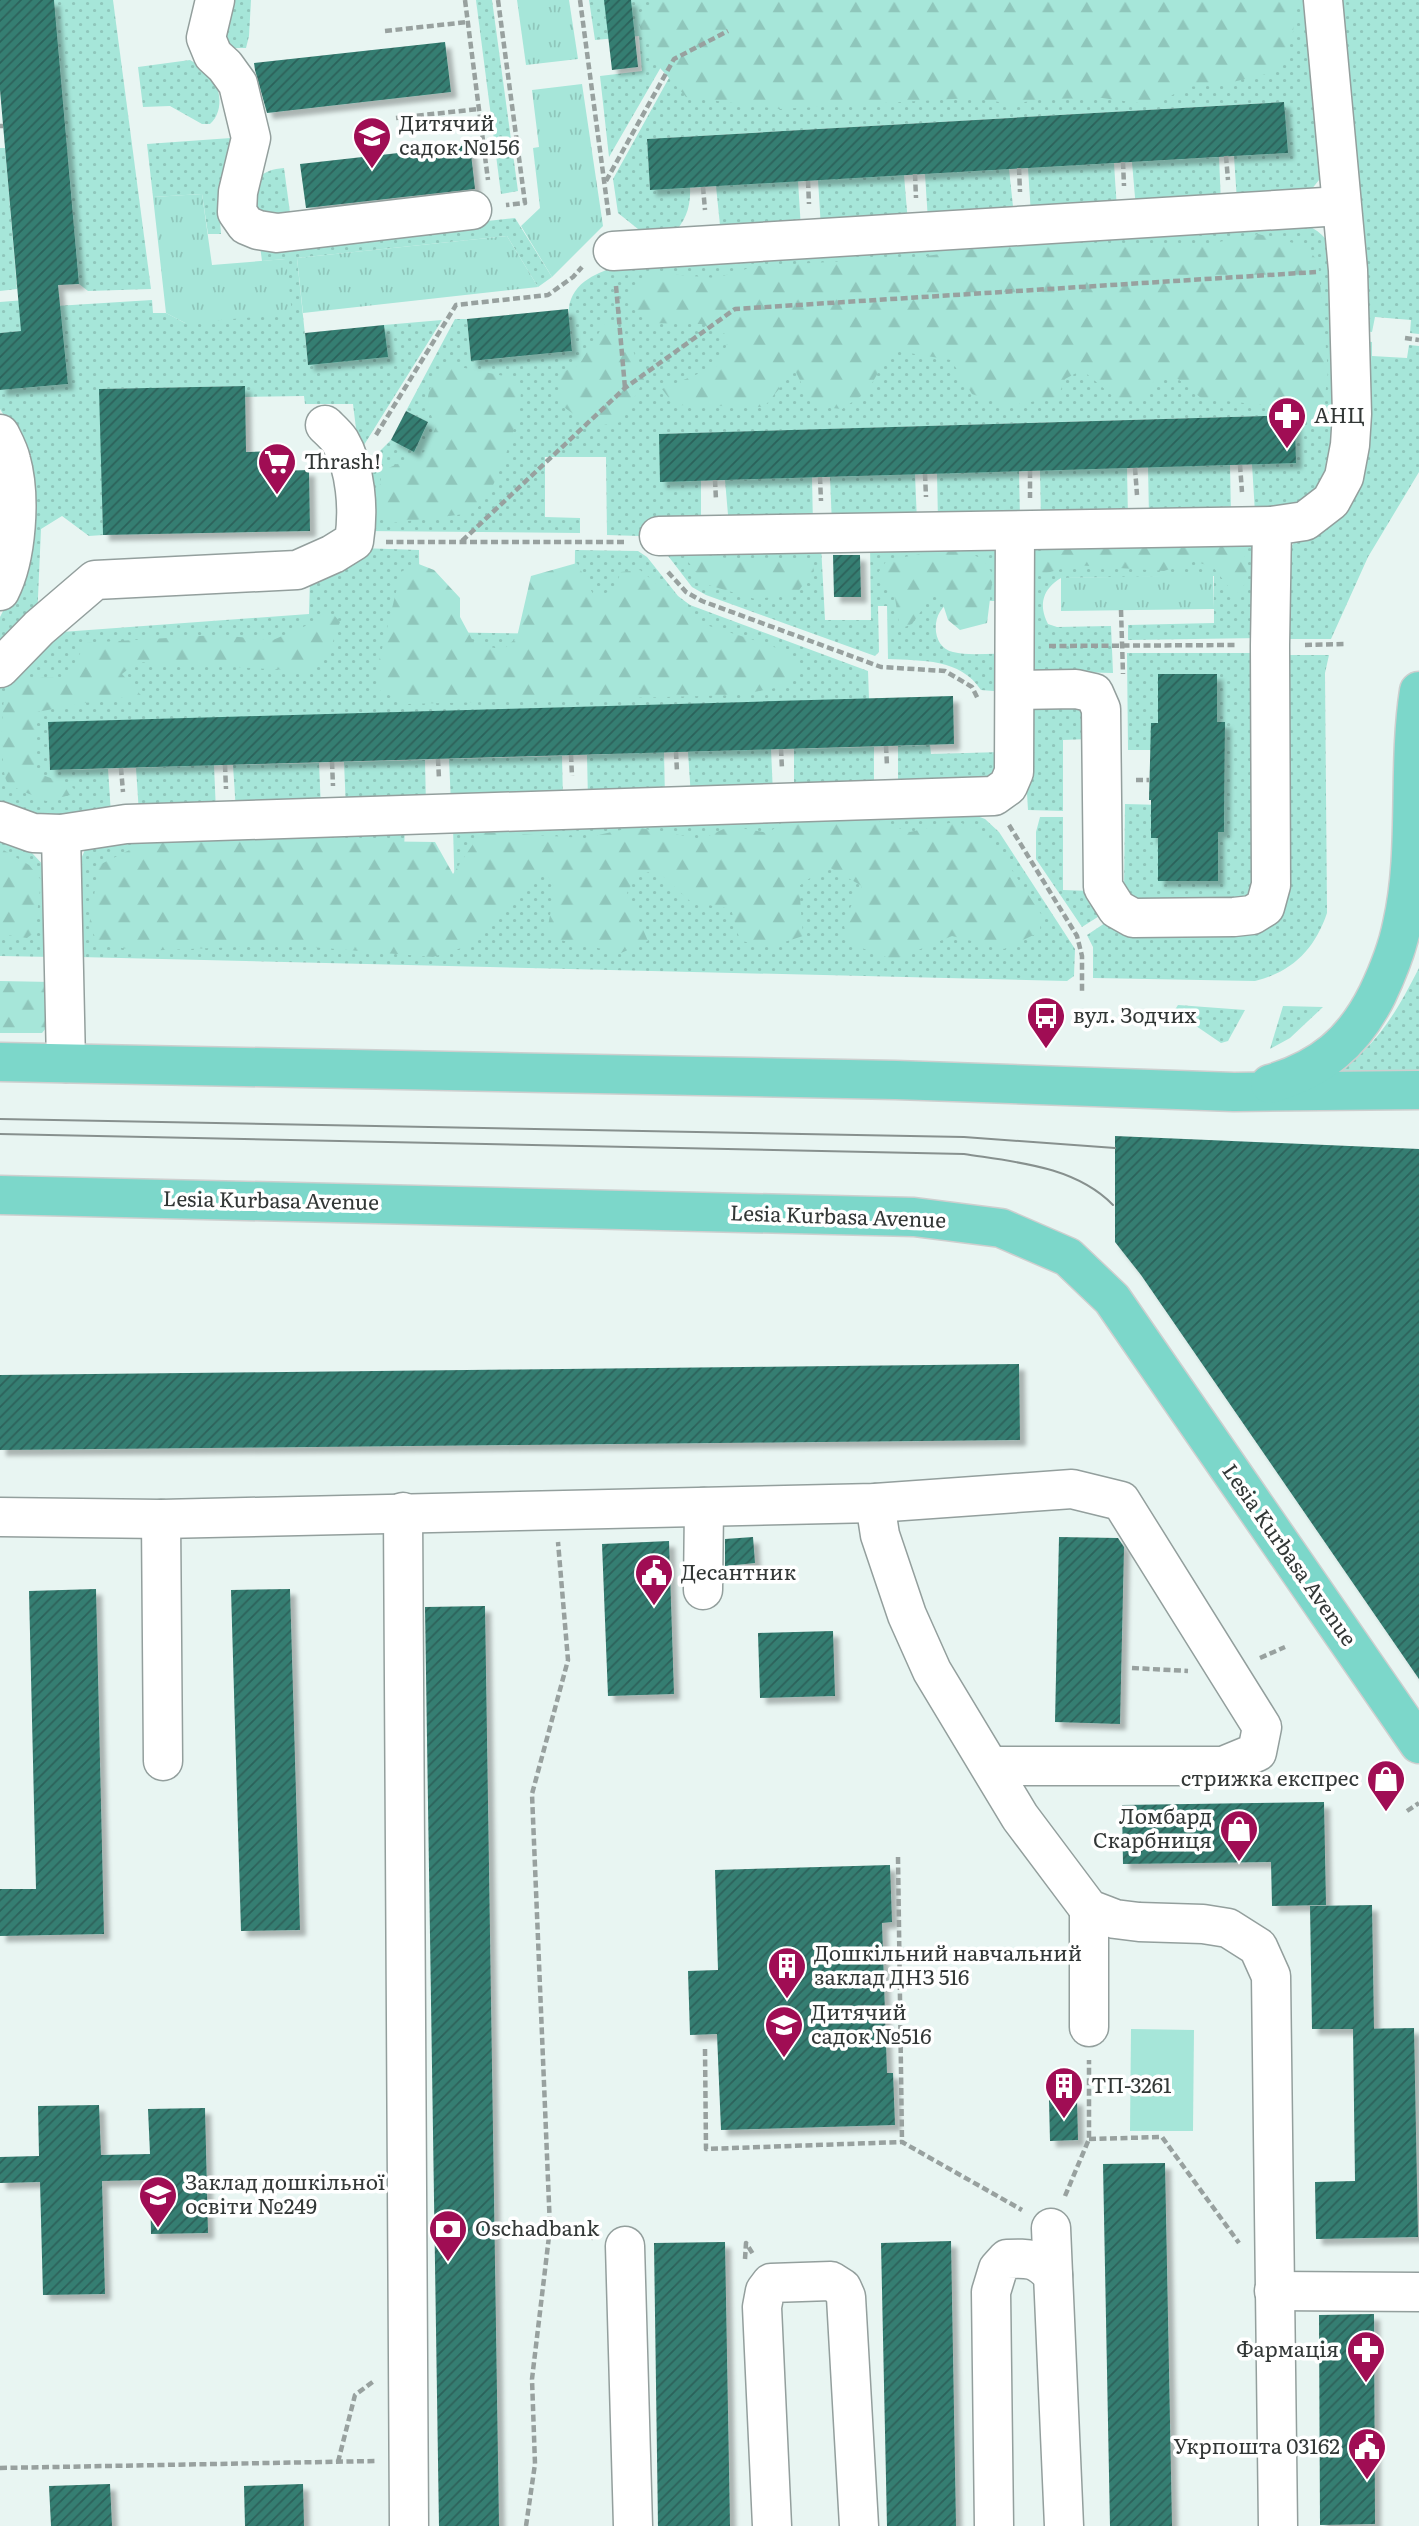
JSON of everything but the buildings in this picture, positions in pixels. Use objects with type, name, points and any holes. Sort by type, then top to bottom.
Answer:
[{"type":"main road","points":[[1222,1091],[1286,1079],[1314,1067],[1340,1049],[1368,1013],[1392,964],[1414,887],[1411,787],[1419,691]]},
{"type":"main road","points":[[0,1062],[895,1080],[1222,1091],[1419,1090]]},
{"type":"main road","name":"Lesia Kurbasa Avenue","points":[[0,1195],[914,1217],[1001,1228],[1068,1257],[1112,1299],[1419,1744]]},
{"type":"lane","points":[[215,0],[206,38],[213,55],[238,84],[251,138],[237,192],[237,212],[246,225],[277,233],[482,208]]},
{"type":"lane","points":[[651,539],[1272,526],[1305,521],[1331,501],[1344,477],[1352,414],[1348,270],[1323,0]]},
{"type":"lane","points":[[613,251],[1341,206]]},
{"type":"lane","points":[[0,668],[39,628],[95,580],[297,570],[333,555],[354,541],[357,523],[352,474],[340,442],[325,425]]},
{"type":"lane","points":[[0,434],[11,458],[17,497],[13,547],[0,591]]},
{"type":"lane","points":[[1014,698],[1076,689],[1094,693],[1101,709],[1104,887],[1117,909],[1133,918],[1252,915],[1265,906],[1271,885],[1272,526]]},
{"type":"lane","points":[[0,821],[33,832],[61,834],[125,824],[995,796],[1008,786],[1014,772],[1014,531]]},
{"type":"lane","points":[[61,834],[66,1063]]},
{"type":"lane","points":[[0,1517],[161,1519],[875,1503],[1072,1489],[1121,1501],[1262,1727],[1257,1752],[1223,1766],[991,1766]]},
{"type":"lane","points":[[875,1503],[880,1535],[907,1615],[932,1671],[1020,1817],[1088,1909],[1115,1919],[1228,1928],[1258,1947],[1271,1976],[1278,2526]]},
{"type":"lane","points":[[703,1590],[704,1507]]},
{"type":"lane","points":[[403,1512],[409,2526]]},
{"type":"lane","points":[[161,1519],[163,1761]]},
{"type":"lane","points":[[1088,1909],[1089,2027]]},
{"type":"lane","points":[[1036,2218],[1053,2275],[1064,2526]]},
{"type":"lane","points":[[625,2246],[634,2526]]},
{"type":"lane","points":[[994,2526],[991,2292],[998,2269],[1007,2259],[1028,2258],[1040,2261],[1053,2275]]},
{"type":"lane","points":[[772,2526],[762,2307],[765,2291],[771,2283],[831,2281],[842,2288],[846,2297],[859,2526]]},
{"type":"lane","points":[[1275,2291],[1419,2292]]},
{"type":"path","points":[[465,0],[479,109],[482,208],[525,202],[498,0]]},
{"type":"path","points":[[580,0],[606,182],[625,388]]},
{"type":"path","points":[[385,31],[468,23]]},
{"type":"path","points":[[606,182],[674,59],[728,31]]},
{"type":"path","points":[[396,118],[479,109]]},
{"type":"path","points":[[352,474],[456,305],[548,295],[573,277],[591,258],[613,251]]},
{"type":"path","points":[[462,541],[625,388],[735,309],[1348,270]]},
{"type":"path","points":[[1405,338],[1419,340]]},
{"type":"path","points":[[354,541],[400,543],[651,539],[686,592],[702,601],[881,667],[945,671],[972,687],[981,704],[1014,698]]},
{"type":"path","points":[[1013,647],[1347,645]]},
{"type":"path","points":[[995,796],[1003,816],[1077,936],[1082,956],[1082,993]]},
{"type":"path","points":[[526,2526],[535,2464],[532,2379],[550,2228],[533,1794],[568,1660],[555,1510]]},
{"type":"path","points":[[1407,1811],[1419,1803]]},
{"type":"path","points":[[898,1857],[902,2142]]},
{"type":"path","points":[[705,2049],[706,2149],[902,2142],[1036,2218],[1089,2139],[1089,2027]]},
{"type":"path","points":[[1089,2139],[1162,2137],[1242,2247]]},
{"type":"path","points":[[550,2228],[625,2246]]},
{"type":"path","points":[[338,2462],[355,2395],[408,2355]]},
{"type":"path","points":[[0,2468],[409,2460]]},
{"type":"green space","points":[[54,0],[113,0],[151,289],[88,291],[79,284]]},
{"type":"green space","points":[[232,0],[251,0],[246,48],[231,48],[225,36]]},
{"type":"green space","points":[[476,0],[492,0],[518,191],[501,194]]},
{"type":"green space","points":[[517,0],[569,0],[578,59],[526,65]]},
{"type":"green space","points":[[589,0],[1309,0],[1323,169],[1311,190],[1237,201],[1234,156],[1287,153],[1284,102],[647,139],[650,189],[690,187],[684,219],[672,235],[648,237],[618,213],[613,179],[675,67],[668,55],[609,157],[600,76],[642,71],[639,36],[595,40]]},
{"type":"green space","points":[[657,0],[1294,0],[1295,4],[1293,32],[1285,62],[1275,72],[1224,84],[1185,87],[1160,103],[1146,104],[1102,98],[1043,99],[1013,104],[971,98],[780,109],[686,97],[652,59],[651,45],[641,31],[637,15]]},
{"type":"green space","points":[[1337,0],[1419,0],[1419,334],[1410,333],[1411,320],[1375,317],[1372,332],[1364,331]]},
{"type":"green space","points":[[190,60],[205,69],[217,88],[218,111],[210,124],[202,124],[170,106],[143,107],[138,67]]},
{"type":"green space","points":[[582,84],[603,226],[552,277],[521,226],[540,208],[533,148],[539,147],[532,90]]},
{"type":"green space","points":[[231,138],[227,193],[218,194],[221,234],[208,234],[202,194],[153,197],[147,144]]},
{"type":"green space","points":[[0,148],[5,148],[17,289],[0,291]]},
{"type":"green space","points":[[1219,157],[1221,203],[1136,209],[1132,162]]},
{"type":"green space","points":[[1114,163],[1117,210],[1031,215],[1028,168]]},
{"type":"green space","points":[[284,168],[291,220],[256,213],[254,195],[257,182],[266,172]]},
{"type":"green space","points":[[1009,169],[1014,216],[928,221],[925,174]]},
{"type":"green space","points":[[904,175],[908,223],[821,228],[818,180]]},
{"type":"green space","points":[[798,181],[801,229],[721,235],[716,186]]},
{"type":"green space","points":[[202,194],[212,265],[286,259],[292,314],[185,323],[166,313],[153,197]]},
{"type":"green space","points":[[515,218],[552,277],[538,287],[507,236],[297,258],[308,364],[387,356],[384,325],[442,320],[359,453],[353,404],[305,404],[304,396],[245,397],[245,386],[100,389],[103,535],[89,536],[62,516],[41,529],[37,620],[0,655],[0,617],[14,590],[5,417],[0,409],[0,390],[68,384],[62,327],[0,333],[0,302],[38,299],[56,306],[152,300],[153,313],[166,313],[185,323],[286,259],[262,261],[260,246]]},
{"type":"green space","points":[[1303,223],[1321,234],[1333,252],[1333,471],[1302,508],[1255,513],[1252,464],[1296,462],[1295,415],[660,434],[701,480],[701,521],[657,528],[640,536],[607,535],[606,457],[545,457],[545,517],[580,518],[580,533],[365,531],[363,468],[391,440],[414,451],[428,422],[406,411],[455,319],[467,319],[471,361],[572,351],[569,313],[575,291],[588,279],[621,266]]},
{"type":"green space","points":[[1258,234],[1305,246],[1318,261],[1328,371],[1322,420],[1312,422],[1290,403],[1261,405],[1201,398],[1178,379],[1158,376],[1140,400],[1120,402],[1082,370],[1065,379],[1058,397],[1008,406],[972,394],[951,360],[891,350],[867,392],[842,409],[812,406],[795,370],[764,407],[674,405],[662,389],[719,365],[730,336],[701,324],[648,323],[630,301],[637,282],[655,273],[716,278],[756,266],[920,257],[1013,243],[1199,246]]},
{"type":"green space","points":[[507,236],[538,287],[303,313],[297,258]]},
{"type":"green space","points":[[608,318],[630,342],[644,380],[621,422],[592,427],[558,403],[560,373],[579,365]]},
{"type":"green space","points":[[1364,341],[1372,342],[1372,356],[1407,358],[1409,345],[1419,346],[1419,472],[1368,557],[1331,639],[1283,639],[1289,549],[1301,534],[1314,526]]},
{"type":"green space","points":[[445,364],[519,379],[520,402],[507,452],[490,491],[473,513],[392,523],[385,519],[379,508],[382,471],[424,452],[436,427],[429,408],[428,394]]},
{"type":"green space","points":[[1230,465],[1231,514],[1149,516],[1148,467]]},
{"type":"green space","points":[[1127,468],[1128,518],[1041,519],[1040,470]]},
{"type":"green space","points":[[1019,471],[1020,519],[938,521],[937,473]]},
{"type":"green space","points":[[915,474],[917,522],[832,525],[830,477]]},
{"type":"green space","points":[[812,477],[813,526],[729,526],[725,480]]},
{"type":"green space","points":[[1228,541],[1244,552],[1248,581],[1235,595],[1213,567],[1193,561],[1164,571],[1075,565],[1036,576],[1031,558],[1047,549]]},
{"type":"green space","points":[[1254,542],[1261,638],[1128,640],[1128,625],[1214,623],[1214,576],[1061,578],[1050,587],[1044,598],[1043,610],[1048,624],[1057,627],[1111,626],[1113,673],[1038,671],[1028,665],[1030,545]]},
{"type":"green space","points":[[870,543],[993,546],[999,553],[998,601],[953,601],[945,605],[940,612],[936,628],[940,643],[945,649],[972,654],[1004,654],[1006,692],[981,690],[962,672],[939,663],[888,659],[887,606],[878,606],[879,652],[875,656],[706,595],[692,587],[662,548],[821,545],[825,620],[871,620]]},
{"type":"green space","points":[[359,548],[419,550],[420,632],[574,634],[575,550],[638,551],[647,557],[678,596],[690,605],[868,671],[869,699],[48,723],[50,770],[108,769],[111,814],[28,814],[0,806],[0,682],[48,633],[309,614],[310,579]]},
{"type":"green space","points":[[956,548],[983,559],[993,575],[987,623],[960,630],[948,620],[940,595],[931,597],[912,624],[900,629],[895,598],[878,573],[887,560]]},
{"type":"green space","points":[[696,552],[724,558],[797,559],[812,562],[814,571],[796,594],[755,599],[705,584],[686,559]]},
{"type":"green space","points":[[416,563],[434,570],[460,598],[460,617],[474,643],[503,650],[517,637],[531,576],[577,563],[594,596],[613,591],[621,572],[640,570],[706,625],[773,646],[803,670],[780,687],[739,695],[407,704],[379,690],[377,669],[401,572]]},
{"type":"green space","points":[[1213,575],[1214,609],[1061,611],[1061,578]]},
{"type":"green space","points":[[333,614],[340,622],[330,650],[306,671],[137,662],[122,674],[147,702],[117,697],[37,712],[34,772],[70,785],[78,793],[46,801],[7,782],[2,737],[6,687],[25,677],[66,678],[86,643],[216,635],[273,640]]},
{"type":"green space","points":[[1127,653],[1260,653],[1251,899],[1138,902],[1124,890],[1125,804],[1162,805],[1158,838],[1158,881],[1218,881],[1218,832],[1224,831],[1225,723],[1217,722],[1217,674],[1158,674],[1161,750],[1128,750]]},
{"type":"green space","points":[[1282,655],[1329,655],[1325,673],[1327,913],[1316,938],[1291,965],[1255,981],[1093,978],[1093,947],[1087,935],[1108,921],[1248,931]]},
{"type":"green space","points":[[1031,705],[1083,706],[1090,739],[1063,740],[1063,811],[1028,810],[1023,726]]},
{"type":"green space","points":[[930,745],[931,754],[1002,752],[999,768],[989,777],[898,790],[898,746]]},
{"type":"green space","points":[[874,747],[874,791],[794,794],[794,749]]},
{"type":"green space","points":[[771,749],[773,794],[691,797],[688,752]]},
{"type":"green space","points":[[664,752],[665,798],[588,800],[587,755]]},
{"type":"green space","points":[[562,756],[563,801],[451,804],[449,759]]},
{"type":"green space","points":[[425,760],[426,806],[346,809],[344,762]]},
{"type":"green space","points":[[319,763],[321,809],[236,811],[233,765]]},
{"type":"green space","points":[[214,765],[216,812],[139,813],[136,768]]},
{"type":"green space","points":[[972,814],[985,819],[999,832],[1075,949],[1074,976],[1067,981],[79,957],[78,866],[87,845],[405,826],[404,850],[455,899],[453,827]]},
{"type":"green space","points":[[1040,817],[1063,817],[1063,890],[1092,891],[1104,913],[1082,927],[1036,859],[1036,832]]},
{"type":"green space","points":[[873,819],[910,832],[958,821],[992,840],[1041,914],[1040,932],[1004,949],[952,936],[894,960],[848,943],[843,921],[862,886],[827,866],[799,886],[803,936],[772,946],[740,941],[731,909],[691,902],[656,870],[636,876],[627,893],[648,941],[621,953],[546,937],[555,888],[545,871],[471,945],[433,957],[287,945],[140,951],[99,944],[89,926],[99,865],[154,838],[435,842],[453,874],[481,832],[585,838],[634,827],[702,839],[730,826],[768,833],[784,821]]},
{"type":"green space","points":[[0,834],[32,853],[47,869],[53,957],[0,956]]},
{"type":"green space","points":[[0,848],[29,865],[41,880],[35,932],[27,938],[0,934]]},
{"type":"green space","points":[[1419,968],[1419,1076],[1334,1076],[1362,1053],[1384,1028]]},
{"type":"green space","points":[[0,981],[52,982],[50,1023],[42,1033],[0,1033]]},
{"type":"green space","points":[[1178,1005],[1245,1010],[1228,1041],[1221,1043],[1174,1011]]},
{"type":"green space","points":[[1283,1006],[1323,1007],[1290,1038],[1270,1049]]},
{"type":"green space","points":[[1131,2029],[1194,2030],[1193,2131],[1130,2131]]},
{"type":"tram line","points":[[0,1119],[964,1137],[1115,1148]]},
{"type":"tram line","points":[[0,1134],[964,1154],[1024,1163],[1063,1174],[1098,1192],[1113,1205]]},
{"type":"place","name":"Дитячий садок №156","points":[[372,170]]},
{"type":"place","name":"АНЦ","points":[[1287,450]]},
{"type":"place","name":"Thrash!","points":[[277,496]]},
{"type":"place","name":"вул. Зодчих","points":[[1046,1050]]},
{"type":"place","name":"Десантник","points":[[654,1607]]},
{"type":"place","name":"стрижка експрес","points":[[1386,1813]]},
{"type":"place","name":"Ломбард Скарбниця","points":[[1239,1863]]},
{"type":"place","name":"Дошкільний навчальний заклад ДНЗ 516","points":[[787,2000]]},
{"type":"place","name":"Дитячий садок №516","points":[[784,2059]]},
{"type":"place","name":"ТП-3261","points":[[1064,2120]]},
{"type":"place","name":"Заклад дошкільної освіти №249","points":[[158,2229]]},
{"type":"place","name":"Oschadbank","points":[[448,2263]]},
{"type":"place","name":"Фармація","points":[[1366,2384]]},
{"type":"place","name":"Укрпошта 03162","points":[[1367,2481]]}]
